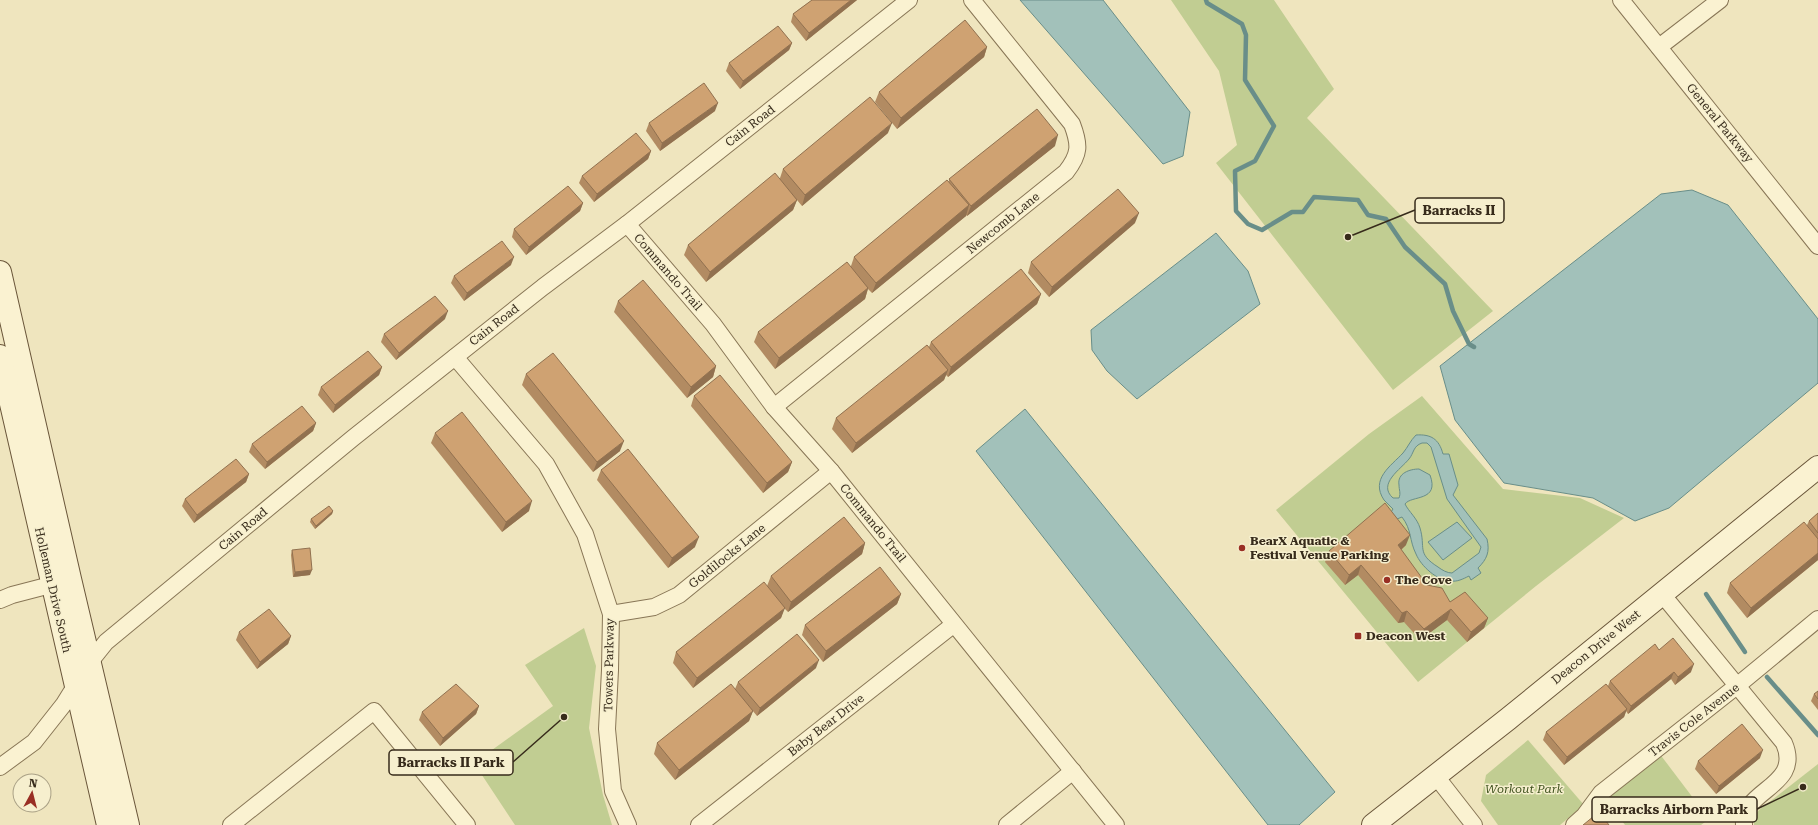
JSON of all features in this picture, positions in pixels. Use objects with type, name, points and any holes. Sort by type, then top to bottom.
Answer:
[{"type":"street","name":"Cain Road","points":[[0,767],[34,742],[64,704],[75,684],[106,642],[353,438],[543,286],[627,224],[909,0]]},
{"type":"street","name":"Newcomb Lane","points":[[774,407],[1066,172],[1074,162],[1078,150],[1077,137],[1072,124],[972,0]]},
{"type":"street","name":"General Parkway","points":[[1622,0],[1818,246]]},
{"type":"street","points":[[1659,47],[1720,0]]},
{"type":"street","name":"Commando Trail","points":[[627,224],[713,324],[774,407],[831,471],[1116,825]]},
{"type":"street","points":[[0,272],[60,582],[90,662],[128,825]]},
{"type":"street","name":"Holleman Drive South","points":[[0,356],[60,582],[75,684],[108,825]]},
{"type":"street","name":"Towers Parkway","points":[[455,357],[546,464],[585,534],[611,614],[610,670],[606,729],[613,791],[628,825]]},
{"type":"street","name":"Deacon Drive West","points":[[1373,825],[1818,467]]},
{"type":"street","name":"Goldilocks Lane","points":[[611,614],[654,607],[679,595],[831,471]]},
{"type":"street","points":[[0,600],[12,595],[60,582]]},
{"type":"street","points":[[1662,594],[1738,685],[1784,743],[1788,752],[1788,762],[1779,780],[1748,809],[1744,818],[1744,825]]},
{"type":"street","name":"Travis Cole Avenue","points":[[1574,825],[1584,816],[1601,793],[1738,685],[1818,619]]},
{"type":"street","name":"Baby Bear Drive","points":[[699,825],[953,624]]},
{"type":"street","points":[[231,825],[374,711],[467,825]]},
{"type":"street","points":[[1007,825],[1073,771]]},
{"type":"street","points":[[1436,775],[1474,825]]},
{"type":"green space","points":[[1171,0],[1274,0],[1334,89],[1307,118],[1493,311],[1393,390],[1216,163],[1237,145],[1219,71]]},
{"type":"green space","points":[[1422,396],[1503,489],[1580,498],[1624,518],[1536,586],[1418,682],[1276,510],[1369,434]]},
{"type":"green space","points":[[584,628],[596,666],[589,728],[603,795],[612,825],[515,825],[474,763],[553,706],[525,665]]},
{"type":"green space","name":"Workout Park","points":[[1528,740],[1584,805],[1560,825],[1498,825],[1481,801],[1486,775]]},
{"type":"green space","points":[[1656,749],[1709,819],[1701,825],[1625,825],[1601,793]]},
{"type":"green space","points":[[1818,764],[1818,825],[1754,825],[1754,816],[1759,810]]},
{"type":"water","points":[[1020,0],[1103,0],[1190,112],[1183,156],[1163,164]]},
{"type":"water","points":[[1692,190],[1728,205],[1818,319],[1818,383],[1669,508],[1635,521],[1593,498],[1504,483],[1455,420],[1440,366],[1661,194]]},
{"type":"water","points":[[1216,233],[1248,271],[1260,304],[1137,399],[1107,371],[1092,350],[1091,330]]},
{"type":"water","points":[[1025,409],[1335,792],[1299,825],[1268,825],[976,451]]},
{"type":"water","points":[[1416,435],[1426,435],[1434,438],[1443,454],[1449,454],[1458,485],[1453,495],[1487,539],[1487,555],[1484,562],[1478,568],[1481,573],[1471,580],[1469,576],[1458,581],[1446,580],[1435,576],[1430,572],[1418,559],[1409,531],[1402,517],[1397,519],[1391,512],[1393,509],[1384,500],[1380,492],[1379,486],[1384,474],[1403,453]],"holes":[[[1427,443],[1431,447],[1447,499],[1481,547],[1479,553],[1452,573],[1441,569],[1431,562],[1424,554],[1419,524],[1405,504],[1408,501],[1428,494],[1431,490],[1432,484],[1430,475],[1419,469],[1405,472],[1400,477],[1399,481],[1399,498],[1393,498],[1389,493],[1388,487],[1392,477],[1411,457],[1415,448],[1419,444]]]},
{"type":"water","points":[[1457,522],[1472,538],[1443,560],[1428,542]]},
{"type":"building","points":[[812,0],[851,0],[809,33],[793,14]]},
{"type":"building","points":[[965,20],[987,47],[901,118],[879,92]]},
{"type":"building","points":[[778,26],[792,43],[743,81],[729,63]]},
{"type":"building","points":[[704,83],[718,103],[662,143],[649,123]]},
{"type":"building","points":[[870,97],[892,123],[805,195],[783,169]]},
{"type":"building","points":[[1037,109],[1058,135],[971,206],[949,179]]},
{"type":"building","points":[[636,133],[651,151],[597,194],[582,176]]},
{"type":"building","points":[[775,173],[797,200],[710,272],[688,245]]},
{"type":"building","points":[[947,180],[969,205],[876,283],[854,257]]},
{"type":"building","points":[[568,186],[583,203],[529,247],[514,229]]},
{"type":"building","points":[[1118,189],[1139,213],[1052,287],[1031,262]]},
{"type":"building","points":[[502,241],[514,257],[467,293],[454,276]]},
{"type":"building","points":[[847,262],[868,288],[779,358],[758,332]]},
{"type":"building","points":[[1021,269],[1041,294],[951,367],[931,342]]},
{"type":"building","points":[[643,280],[716,366],[691,387],[618,301]]},
{"type":"building","points":[[435,296],[448,311],[399,353],[384,334]]},
{"type":"building","points":[[927,345],[948,370],[856,443],[836,418]]},
{"type":"building","points":[[368,351],[382,367],[335,405],[321,387]]},
{"type":"building","points":[[553,353],[624,441],[597,462],[526,374]]},
{"type":"building","points":[[720,375],[792,462],[767,483],[694,396]]},
{"type":"building","points":[[302,406],[316,423],[267,462],[252,444]]},
{"type":"building","points":[[462,412],[532,501],[506,522],[435,433]]},
{"type":"building","points":[[628,449],[699,537],[672,558],[601,470]]},
{"type":"building","points":[[236,459],[249,474],[197,515],[185,499]]},
{"type":"building","name":"The Cove","points":[[1385,503],[1410,535],[1398,545],[1427,585],[1442,588],[1450,602],[1465,592],[1488,618],[1471,632],[1451,609],[1424,629],[1407,611],[1402,613],[1361,565],[1349,575],[1329,551]]},
{"type":"building","points":[[329,506],[333,511],[316,526],[311,519]]},
{"type":"building","points":[[1818,513],[1818,533],[1809,521]]},
{"type":"building","points":[[844,517],[865,543],[791,602],[771,576]]},
{"type":"building","points":[[1804,522],[1818,539],[1818,553],[1751,608],[1730,583]]},
{"type":"building","points":[[310,548],[312,570],[295,572],[292,550]]},
{"type":"building","points":[[880,567],[901,594],[826,651],[805,625]]},
{"type":"building","points":[[764,582],[785,608],[697,678],[676,652]]},
{"type":"building","points":[[269,609],[291,636],[260,662],[239,632]]},
{"type":"building","points":[[797,634],[819,660],[760,708],[738,682]]},
{"type":"building","points":[[1673,638],[1694,664],[1678,677],[1674,672],[1631,706],[1610,681],[1655,644],[1659,650]]},
{"type":"building","points":[[456,684],[479,706],[443,738],[422,712]]},
{"type":"building","points":[[731,684],[753,711],[679,770],[657,743]]},
{"type":"building","points":[[1606,684],[1627,709],[1567,757],[1546,732]]},
{"type":"building","points":[[1818,691],[1818,699],[1814,694]]},
{"type":"building","points":[[1742,724],[1763,750],[1719,786],[1698,761]]},
{"type":"building","points":[[1599,812],[1609,825],[1583,825]]},
{"type":"waterway","points":[[1206,0],[1207,3],[1242,24],[1246,35],[1245,80],[1274,126],[1255,161],[1235,171],[1236,211],[1248,224],[1262,230],[1292,212],[1303,212],[1314,197],[1358,200],[1368,215],[1386,219],[1405,247],[1445,284],[1453,311],[1469,344],[1474,347]]},
{"type":"waterway","points":[[1706,594],[1745,652]]},
{"type":"waterway","points":[[1767,677],[1818,735]]},
{"type":"place","name":"Barracks II","points":[[1348,237]]},
{"type":"place","name":"BearX Aquatic & Festival Venue Parking","points":[[1242,548]]},
{"type":"place","name":"The Cove","points":[[1387,580]]},
{"type":"place","name":"Deacon West","points":[[1358,636]]},
{"type":"place","name":"Barracks II Park","points":[[564,717]]},
{"type":"place","name":"Barracks Airborn Park","points":[[1803,787]]}]
